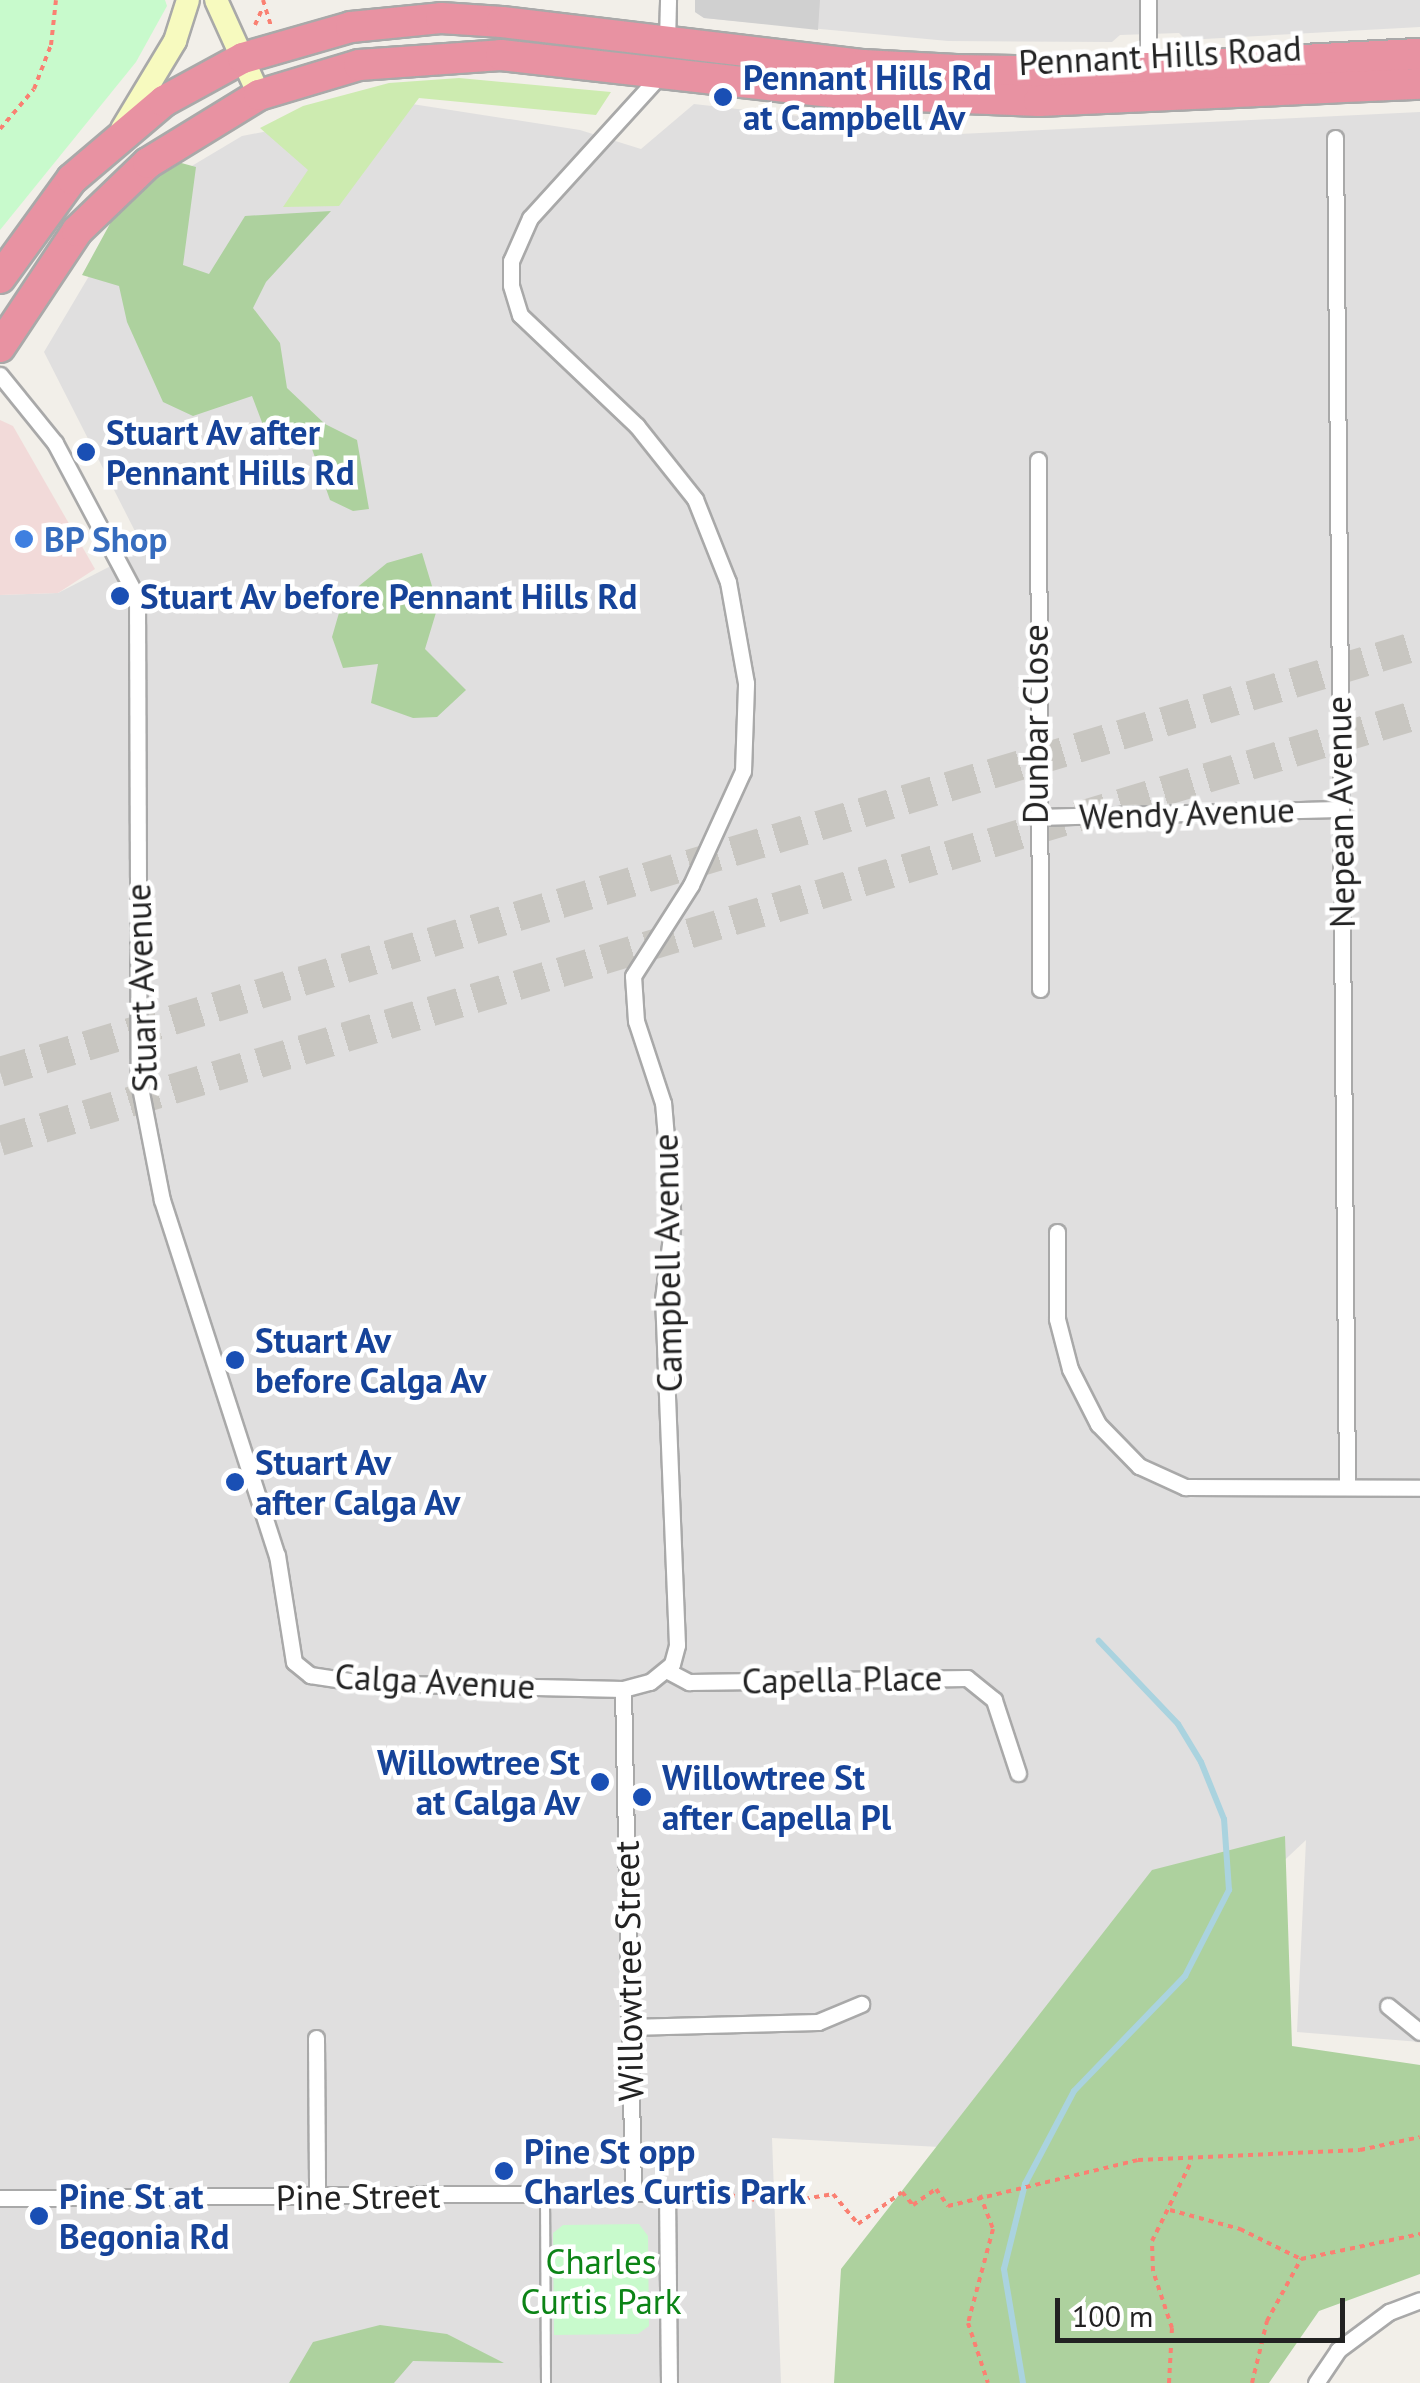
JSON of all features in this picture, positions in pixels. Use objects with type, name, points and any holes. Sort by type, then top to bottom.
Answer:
[{"type":"highway","name":"Pennant Hills Road","points":[[0,278],[39,218],[120,132],[243,58],[350,27],[441,18],[840,93],[1039,101],[1420,84]]},
{"type":"highway","name":"Pennant Hills Road","points":[[0,347],[47,269],[108,198],[190,133],[259,95],[359,65],[446,54],[664,57],[881,66],[1148,68],[1420,54]]},
{"type":"street","points":[[120,132],[176,41],[188,0]]},
{"type":"street","points":[[216,0],[259,95]]},
{"type":"street","points":[[664,57],[668,0]]},
{"type":"street","points":[[1148,0],[1148,68]]},
{"type":"street","name":"Campbell Avenue","points":[[664,57],[650,93],[530,218],[514,250],[510,285],[520,315],[636,426],[695,499],[728,582],[746,682],[743,771],[691,885],[634,976],[636,1021],[664,1103],[674,1221],[663,1299],[677,1645],[666,1670]]},
{"type":"street","name":"Nepean Avenue","points":[[1335,138],[1347,1486]]},
{"type":"street","name":"Stuart Avenue","points":[[0,375],[54,443],[137,597],[139,1082],[162,1200],[259,1490],[288,1621]]},
{"type":"street","name":"Dunbar Close","points":[[1038,460],[1035,817],[1040,989]]},
{"type":"street","name":"Wendy Avenue","points":[[1035,817],[1340,808]]},
{"type":"street","points":[[1057,1232],[1062,1344],[1082,1394],[1116,1446],[1140,1466],[1185,1487],[1420,1488]]},
{"type":"street","name":"Calga Avenue","points":[[288,1621],[291,1656],[310,1675],[362,1683],[622,1688]]},
{"type":"street","points":[[622,1688],[666,1670]]},
{"type":"street","name":"Capella Place","points":[[666,1670],[690,1682],[967,1678],[994,1700],[1018,1774]]},
{"type":"street","name":"Willowtree Street","points":[[622,1688],[633,2193]]},
{"type":"street","points":[[630,2027],[818,2022],[861,2004]]},
{"type":"street","points":[[1388,2006],[1420,2032]]},
{"type":"street","points":[[316,2038],[317,2196]]},
{"type":"street","name":"Pine Street","points":[[0,2198],[716,2192]]},
{"type":"street","points":[[667,2193],[670,2383]]},
{"type":"street","points":[[1316,2383],[1338,2350],[1390,2312],[1420,2300]]},
{"type":"lane","points":[[545,2194],[546,2383]]},
{"type":"path","points":[[0,128],[34,89],[52,45],[56,2],[48,0]]},
{"type":"path","points":[[256,24],[263,3]]},
{"type":"path","points":[[263,3],[271,27]]},
{"type":"path","points":[[716,2192],[776,2204],[833,2194],[858,2224],[902,2192],[913,2206],[936,2189],[948,2206],[1080,2170],[1192,2158],[1360,2150],[1420,2137]]},
{"type":"path","points":[[1169,2383],[1172,2328],[1154,2270],[1152,2241],[1192,2158]]},
{"type":"path","points":[[980,2195],[993,2228],[968,2323],[988,2383]]},
{"type":"path","points":[[1168,2210],[1240,2228],[1301,2259],[1420,2234]]},
{"type":"path","points":[[1252,2383],[1267,2321],[1301,2259]]},
{"type":"shaded area","points":[[695,0],[1420,0],[1420,27],[1186,40],[1179,33],[1120,35],[1112,42],[948,41],[704,18],[695,12]]},
{"type":"shaded area","points":[[695,0],[820,0],[818,30],[704,18],[695,12]]},
{"type":"shaded area","points":[[412,104],[580,130],[641,149],[694,104],[959,134],[1420,112],[1420,2042],[1297,2032],[1306,1840],[977,2149],[772,2138],[781,2383],[0,2383],[0,595],[58,593],[144,549],[44,352],[121,222],[180,173],[242,136]]},
{"type":"shaded area","points":[[0,420],[13,426],[95,569],[58,593],[0,595]]},
{"type":"green space","points":[[0,0],[165,0],[167,6],[136,62],[0,230]]},
{"type":"green space","points":[[459,78],[611,92],[596,115],[419,98],[339,206],[283,207],[308,170],[260,128],[303,106],[389,83]]},
{"type":"green space","points":[[174,161],[196,167],[183,265],[209,274],[245,216],[331,211],[266,282],[253,308],[280,343],[287,388],[325,424],[357,440],[369,509],[353,511],[330,500],[312,449],[263,425],[252,396],[193,416],[163,402],[127,322],[119,286],[82,275],[130,187]]},
{"type":"green space","points":[[422,553],[438,606],[425,649],[466,690],[437,717],[413,718],[371,703],[378,664],[343,668],[332,637],[343,599],[387,563]]},
{"type":"green space","points":[[1285,1836],[1292,2046],[1420,2065],[1420,2274],[1319,2311],[1269,2383],[834,2383],[841,2269],[1152,1870]]},
{"type":"green space","name":"Charles Curtis Park","points":[[639,2224],[648,2236],[649,2326],[638,2334],[554,2335],[553,2233],[563,2225]]},
{"type":"green space","points":[[380,2325],[447,2334],[504,2363],[413,2361],[394,2383],[289,2383],[313,2342]]},
{"type":"waterway","points":[[1023,2383],[1004,2269],[1025,2184],[1074,2091],[1185,1976],[1229,1890],[1224,1819],[1201,1762],[1178,1724],[1099,1641]]},
{"type":"tunnel","points":[[0,1072],[1420,645]]},
{"type":"tunnel","points":[[0,1141],[1420,714]]},
{"type":"place","name":"Pennant Hills Rd at Campbell Av","points":[[723,97]]},
{"type":"place","name":"Stuart Av after Pennant Hills Rd","points":[[86,452]]},
{"type":"place","name":"BP Shop","points":[[24,539]]},
{"type":"place","name":"Stuart Av before Pennant Hills Rd","points":[[120,596]]},
{"type":"place","name":"Stuart Av before Calga Av","points":[[235,1360]]},
{"type":"place","name":"Stuart Av after Calga Av","points":[[235,1482]]},
{"type":"place","name":"Willowtree St at Calga Av","points":[[600,1782]]},
{"type":"place","name":"Willowtree St after Capella Pl","points":[[642,1797]]},
{"type":"place","name":"Pine St opp Charles Curtis Park","points":[[504,2171]]},
{"type":"place","name":"Pine St at Begonia Rd","points":[[39,2216]]}]
